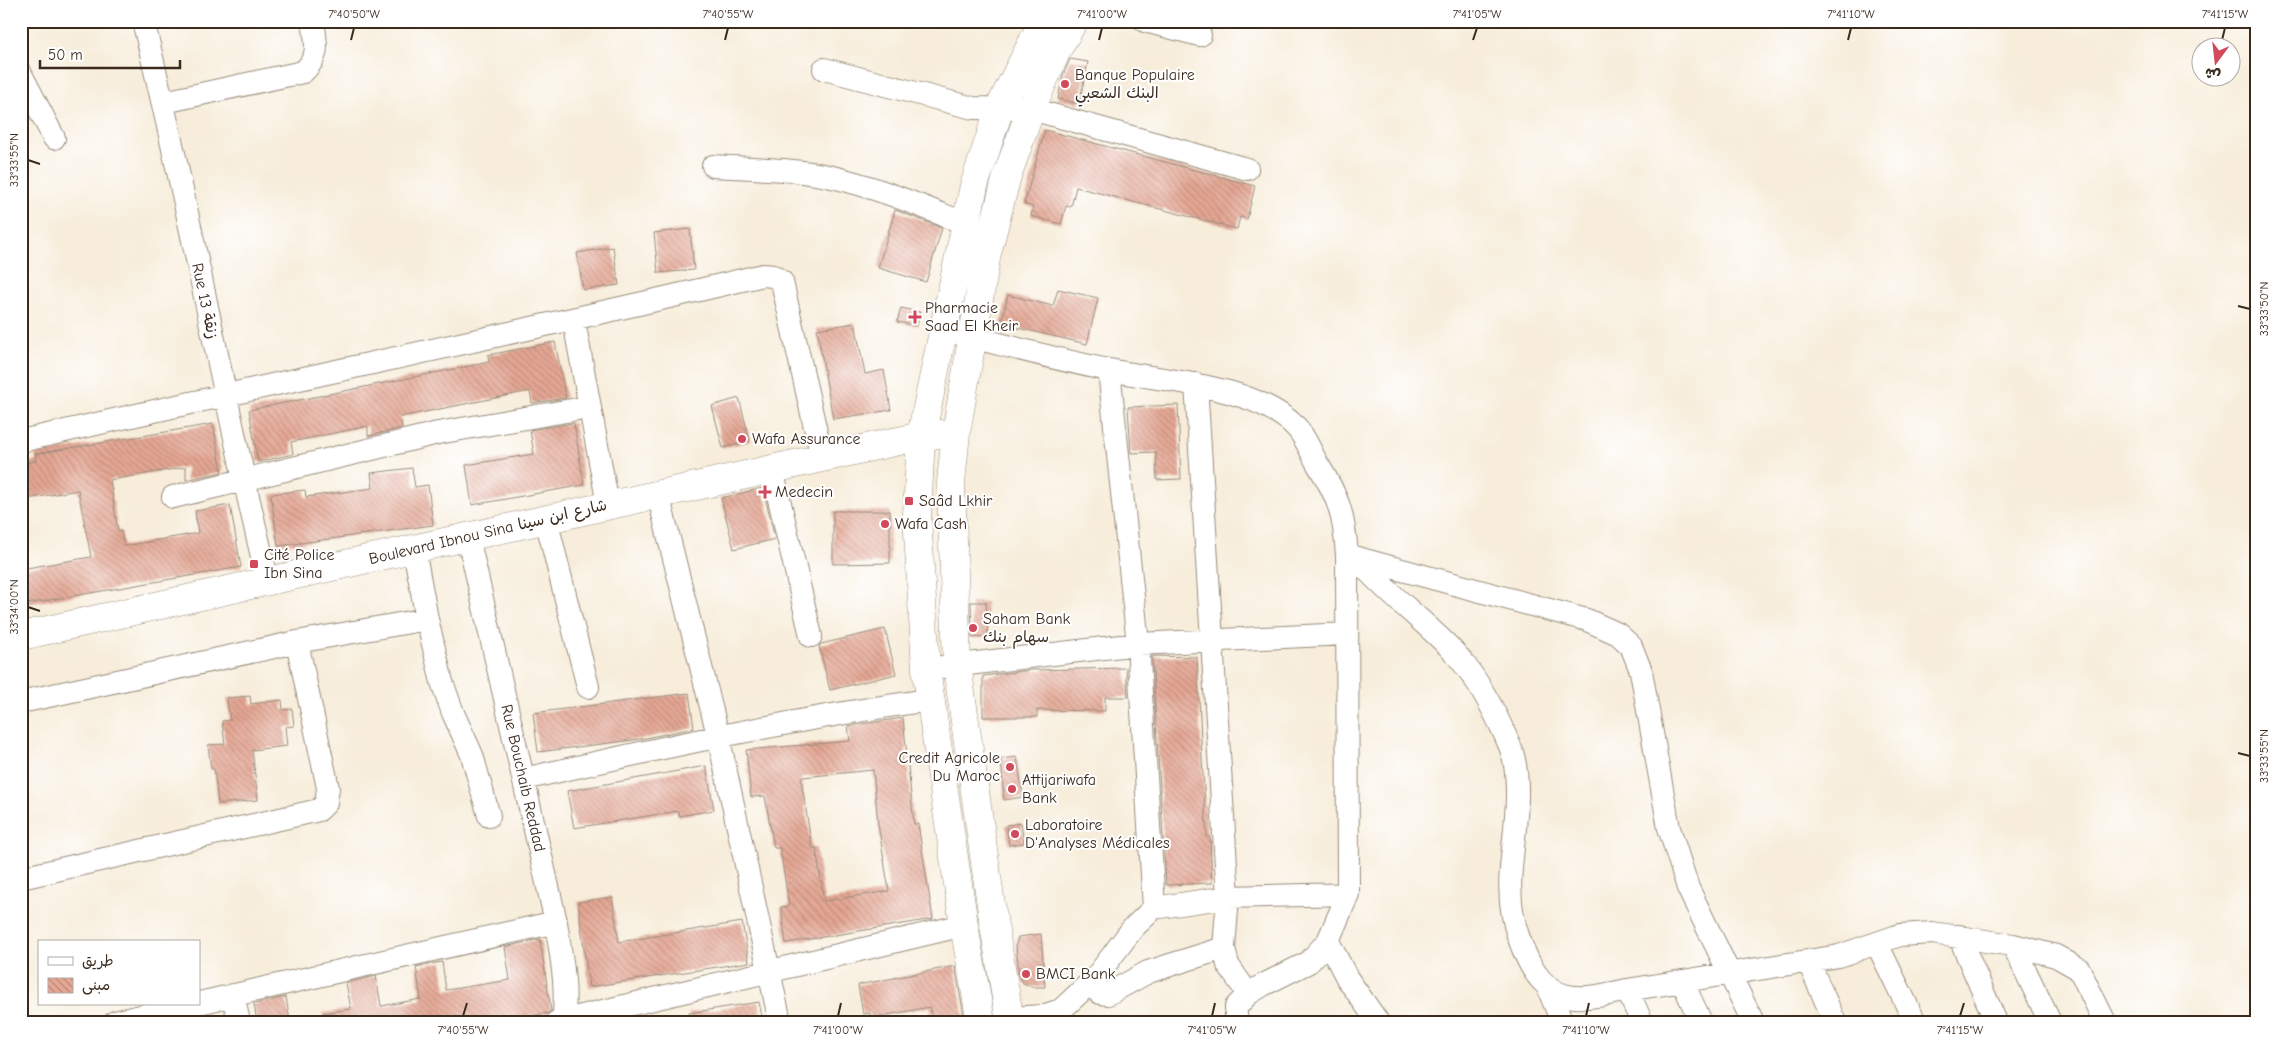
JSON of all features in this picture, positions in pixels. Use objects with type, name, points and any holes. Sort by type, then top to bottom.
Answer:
[{"type":"main road","points":[[981,1022],[929,700],[917,515],[921,436],[974,186],[1000,107],[1043,21]]},
{"type":"main road","points":[[1010,1020],[993,919],[957,666],[951,482],[956,433],[971,336],[987,253],[1008,176],[1031,109],[1057,50],[1074,21]]},
{"type":"main road","name":"Boulevard Ibnou Sina شارع ابن سينا","points":[[21,636],[921,436],[956,433]]},
{"type":"street","name":"Rue 13 زنقة","points":[[143,21],[164,102],[224,394],[268,581]]},
{"type":"street","points":[[164,102],[303,72],[312,64],[317,51],[313,21]]},
{"type":"street","points":[[1145,21],[1200,35]]},
{"type":"street","points":[[824,69],[973,108],[1031,109],[1247,168]]},
{"type":"street","points":[[21,74],[54,138]]},
{"type":"street","points":[[713,166],[831,177],[914,204],[966,224]]},
{"type":"street","points":[[21,441],[224,394],[574,321],[763,275],[773,276],[782,282],[822,458]]},
{"type":"street","points":[[574,321],[608,505]]},
{"type":"street","points":[[943,330],[1109,370],[1196,384],[1253,400],[1277,413],[1296,428],[1334,491],[1344,521],[1352,556],[1346,634],[1348,894],[1328,941],[1309,962],[1248,994],[1236,1007],[1236,1022]]},
{"type":"street","points":[[1109,370],[1138,644],[1154,908]]},
{"type":"street","points":[[1196,384],[1228,897],[1224,948],[1228,965],[1248,994]]},
{"type":"street","points":[[173,497],[438,433],[589,407]]},
{"type":"street","points":[[772,469],[811,636]]},
{"type":"street","points":[[658,494],[718,735],[780,1022]]},
{"type":"street","points":[[546,519],[588,687]]},
{"type":"street","name":"Rue Bouchaib Reddad","points":[[468,537],[556,922],[565,975],[565,999],[561,1021]]},
{"type":"street","points":[[414,549],[427,619],[442,682],[453,713],[472,755],[489,816]]},
{"type":"street","points":[[1352,556],[1587,620],[1618,634],[1630,646],[1642,671],[1669,828],[1688,888],[1731,972],[1753,1022]]},
{"type":"street","points":[[1352,556],[1375,580],[1452,651],[1473,675],[1507,739],[1514,762],[1516,786],[1515,839],[1511,869],[1511,904],[1516,932],[1534,973],[1548,988],[1559,995],[1578,998],[1598,996],[1731,972],[1839,956],[1900,935],[1932,933],[2013,945],[2056,956],[2079,969],[2105,1022]]},
{"type":"street","points":[[21,702],[297,642],[427,619]]},
{"type":"street","points":[[926,669],[1138,644],[1346,634]]},
{"type":"street","points":[[21,878],[319,810],[326,803],[328,788],[297,642]]},
{"type":"street","points":[[524,779],[718,735],[929,700]]},
{"type":"street","points":[[1010,1020],[1043,1016],[1061,1010],[1089,984],[1133,928],[1154,908],[1228,897],[1348,894]]},
{"type":"street","points":[[200,1003],[556,922]]},
{"type":"street","points":[[561,1021],[964,926]]},
{"type":"street","points":[[1959,936],[1996,1022]]},
{"type":"street","points":[[1328,941],[1347,978],[1378,1022]]},
{"type":"street","points":[[1877,944],[1914,1022]]},
{"type":"street","points":[[2013,945],[2050,1022]]},
{"type":"street","points":[[1089,984],[1100,993],[1108,994],[1148,972],[1224,948]]},
{"type":"street","points":[[1808,961],[1835,1022]]},
{"type":"street","points":[[1682,981],[1701,1022]]},
{"type":"street","points":[[1548,988],[1562,1022]]},
{"type":"street","points":[[1628,990],[1642,1022]]},
{"type":"street","points":[[233,995],[239,1022]]},
{"type":"street","points":[[115,1022],[183,1006]]},
{"type":"building","points":[[1070,59],[1088,62],[1079,104],[1058,99],[1063,75]]},
{"type":"building","points":[[1045,130],[1255,186],[1247,219],[1240,217],[1237,229],[1076,187],[1071,207],[1066,206],[1061,224],[1031,216],[1033,207],[1024,204]]},
{"type":"building","points":[[895,210],[942,228],[926,282],[878,268]]},
{"type":"building","points":[[690,229],[694,270],[658,273],[654,233]]},
{"type":"building","points":[[613,247],[619,285],[583,290],[577,253]]},
{"type":"building","points":[[1058,289],[1098,298],[1087,344],[1001,324],[1008,295],[1053,306]]},
{"type":"building","points":[[901,308],[920,312],[917,326],[897,322]]},
{"type":"building","points":[[855,323],[865,374],[884,370],[891,410],[833,419],[817,329]]},
{"type":"building","points":[[555,342],[566,398],[532,403],[530,391],[400,417],[402,428],[368,436],[368,426],[291,442],[293,454],[258,462],[249,410],[489,362],[488,355]]},
{"type":"building","points":[[739,398],[750,441],[723,448],[712,406]]},
{"type":"building","points":[[1178,405],[1181,479],[1157,480],[1156,452],[1131,453],[1128,407]]},
{"type":"building","points":[[574,423],[584,485],[472,505],[466,465],[534,454],[530,430]]},
{"type":"building","points":[[213,424],[222,472],[186,480],[186,467],[110,480],[118,531],[121,531],[124,546],[198,533],[195,511],[230,505],[241,567],[21,605],[21,569],[91,557],[78,490],[21,500],[21,463],[36,461],[35,454]]},
{"type":"building","points":[[412,468],[415,487],[428,485],[433,525],[278,546],[271,494],[305,490],[306,497],[373,488],[371,473]]},
{"type":"building","points":[[763,488],[775,539],[734,549],[721,498]]},
{"type":"building","points":[[833,511],[890,511],[890,563],[833,564]]},
{"type":"building","points":[[971,602],[986,602],[988,637],[972,638]]},
{"type":"building","points":[[885,629],[896,674],[830,690],[819,646]]},
{"type":"building","points":[[1152,656],[1197,657],[1207,837],[1210,837],[1212,883],[1166,885]]},
{"type":"building","points":[[1126,668],[1128,697],[1105,697],[1105,711],[1037,710],[1037,717],[983,717],[983,676],[1031,670]]},
{"type":"building","points":[[689,693],[694,728],[641,739],[538,752],[533,713]]},
{"type":"building","points":[[250,696],[251,704],[282,700],[283,710],[292,709],[294,726],[285,727],[287,746],[252,750],[258,800],[218,804],[214,769],[211,769],[208,745],[225,744],[222,721],[230,720],[227,698]]},
{"type":"building","points":[[903,718],[914,824],[918,824],[933,919],[786,943],[781,907],[789,906],[780,848],[774,848],[765,796],[751,797],[746,750],[850,741],[848,726]],"holes":[[[873,770],[878,824],[889,891],[824,901],[816,848],[812,848],[801,779],[803,777]]]},
{"type":"building","points":[[1017,757],[1023,797],[1004,800],[1001,759]]},
{"type":"building","points":[[706,766],[714,810],[679,816],[678,811],[574,828],[567,791]]},
{"type":"building","name":"Laboratoire D'Analyses Médicales","points":[[1021,823],[1024,843],[1009,845],[1006,825]]},
{"type":"building","points":[[612,897],[619,942],[742,922],[749,962],[589,987],[578,902]]},
{"type":"building","points":[[1041,934],[1045,987],[1032,987],[1023,983],[1019,976],[1016,945],[1018,937]]},
{"type":"building","points":[[540,939],[551,1011],[548,1013],[492,1022],[324,1022],[323,1013],[351,1009],[346,983],[376,976],[381,1006],[421,999],[416,967],[442,962],[446,990],[510,980],[505,947]]},
{"type":"building","points":[[955,966],[965,1022],[932,1022],[930,1007],[871,1018],[870,1013],[863,1014],[858,985]]},
{"type":"building","points":[[286,997],[290,1022],[257,1022],[254,1004]]},
{"type":"building","points":[[759,1002],[763,1022],[690,1022],[689,1013]]},
{"type":"place","name":"Banque Populaire البنك الشعبي","points":[[1065,84]]},
{"type":"place","name":"Pharmacie Saad El Kheir","points":[[915,317]]},
{"type":"place","name":"Wafa Assurance","points":[[742,439]]},
{"type":"place","name":"Medecin","points":[[765,492]]},
{"type":"place","name":"Saâd Lkhir","points":[[909,501]]},
{"type":"place","name":"Wafa Cash","points":[[885,524]]},
{"type":"place","name":"Cité Police Ibn Sina","points":[[254,564]]},
{"type":"place","name":"Saham Bank سهام بنك","points":[[973,628]]},
{"type":"place","name":"Credit Agricole Du Maroc","points":[[1010,767]]},
{"type":"place","name":"Attijariwafa Bank","points":[[1012,789]]},
{"type":"place","name":"Laboratoire D'Analyses Médicales","points":[[1015,834]]},
{"type":"place","name":"BMCI Bank","points":[[1026,974]]}]
